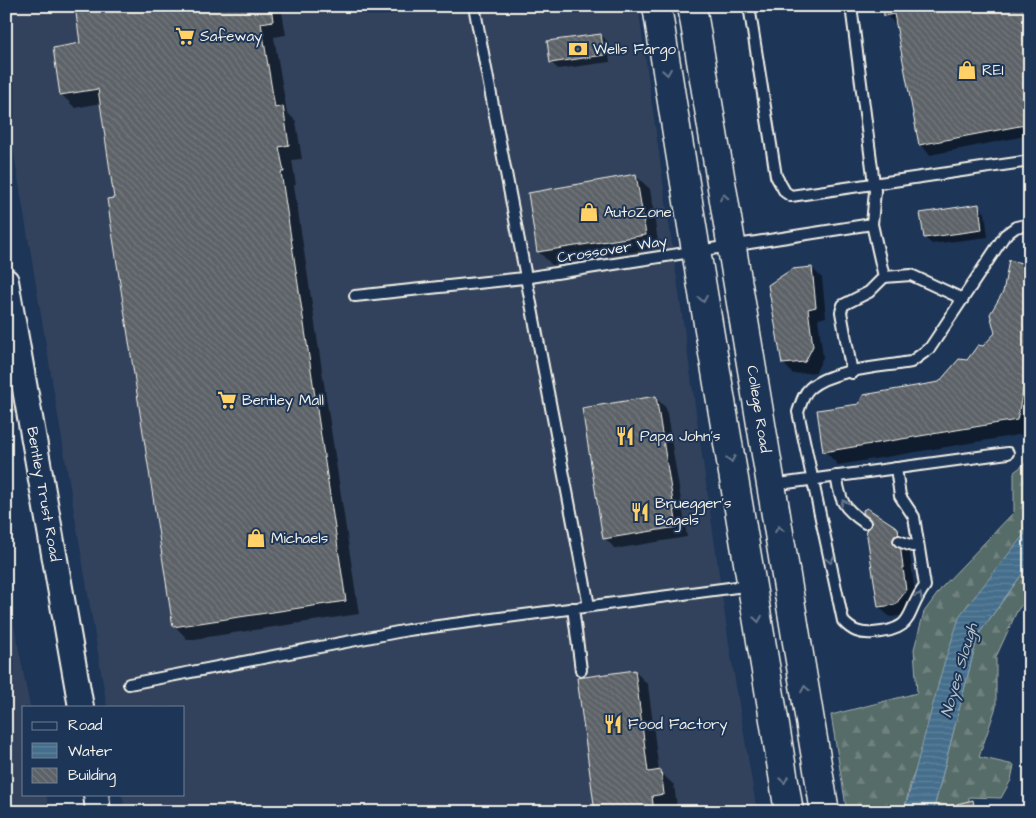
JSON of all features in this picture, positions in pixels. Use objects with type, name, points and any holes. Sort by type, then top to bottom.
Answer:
[{"type":"main road","points":[[657,6],[694,251],[753,585],[789,812]]},
{"type":"main road","name":"College Road","points":[[692,6],[825,812]]},
{"type":"street","name":"Bentley Trust Road","points":[[6,281],[81,706]]},
{"type":"street","points":[[96,796],[98,812]]},
{"type":"lane","points":[[474,6],[524,278],[589,606]]},
{"type":"lane","points":[[749,6],[776,176],[779,184],[791,196],[1030,161]]},
{"type":"lane","points":[[851,6],[874,185],[872,224],[884,277]]},
{"type":"lane","name":"Crossover Way","points":[[355,296],[524,278],[872,224]]},
{"type":"lane","points":[[896,468],[900,496],[914,518],[925,586],[917,596],[912,614],[899,629],[863,634],[852,629],[843,621],[798,412],[802,400],[809,389],[829,377],[911,362],[920,357],[930,348],[1005,235],[1016,227],[1030,224]]},
{"type":"lane","points":[[852,373],[841,312],[844,305],[870,292],[884,277],[911,276],[963,299]]},
{"type":"lane","points":[[771,485],[1008,453]]},
{"type":"lane","points":[[836,476],[841,502],[846,510],[865,522]]},
{"type":"lane","points":[[900,541],[912,546],[918,545]]},
{"type":"lane","points":[[129,684],[408,630],[753,585]]},
{"type":"lane","points":[[573,608],[581,670]]},
{"type":"shaded area","points":[[6,6],[638,6],[729,644],[757,812],[125,812],[122,796],[185,796],[185,706],[107,706],[6,107]]},
{"type":"shaded area","points":[[6,583],[30,706],[22,706],[22,796],[46,796],[49,809],[28,812],[6,812]]},
{"type":"green space","points":[[1030,460],[1030,527],[1011,553],[911,781],[904,812],[847,812],[831,715],[917,693],[914,649],[924,612],[943,586],[1014,512],[1014,472]]},
{"type":"green space","points":[[1030,563],[1030,594],[1017,611],[996,657],[996,707],[979,757],[1014,765],[1011,780],[1001,798],[969,797],[968,812],[933,812],[978,635]]},
{"type":"water","name":"Noyes Slough","points":[[1030,527],[1030,563],[978,635],[933,812],[904,812],[943,667],[960,615]]},
{"type":"building","name":"Bentley Mall","points":[[75,6],[271,6],[273,21],[261,23],[275,108],[283,106],[289,145],[279,147],[284,172],[281,172],[346,601],[173,627],[107,199],[114,198],[98,89],[60,95],[53,48],[80,43]]},
{"type":"building","name":"REI","points":[[883,6],[1030,6],[1030,124],[919,145],[894,14],[884,16]]},
{"type":"building","points":[[601,34],[604,55],[550,63],[547,41]]},
{"type":"building","points":[[636,174],[646,235],[537,252],[528,193]]},
{"type":"building","points":[[979,204],[982,230],[924,238],[920,213]]},
{"type":"building","points":[[1009,260],[1030,265],[1030,356],[1017,420],[823,452],[817,410],[859,404],[863,395],[939,382],[959,359],[967,360],[978,345],[983,346],[995,333],[990,314],[1003,292]]},
{"type":"building","points":[[812,267],[816,307],[808,309],[813,346],[805,362],[782,364],[768,285],[792,269]]},
{"type":"building","points":[[656,396],[677,527],[603,539],[582,408]]},
{"type":"building","points":[[867,508],[898,528],[906,591],[895,605],[878,607],[863,510]]},
{"type":"building","name":"Food Factory","points":[[635,670],[648,772],[661,770],[664,794],[652,796],[654,812],[595,812],[577,678]]},
{"type":"building","points":[[973,800],[975,812],[958,812],[957,804]]},
{"type":"place","name":"Safeway","points":[[185,36]]},
{"type":"place","name":"Wells Fargo","points":[[578,49]]},
{"type":"place","name":"REI","points":[[967,70]]},
{"type":"place","name":"AutoZone","points":[[589,212]]},
{"type":"place","name":"Bentley Mall","points":[[227,400]]},
{"type":"place","name":"Papa John's","points":[[625,436]]},
{"type":"place","name":"Bruegger's Bagels","points":[[640,512]]},
{"type":"place","name":"Michaels","points":[[256,538]]},
{"type":"place","name":"Food Factory","points":[[613,724]]}]
